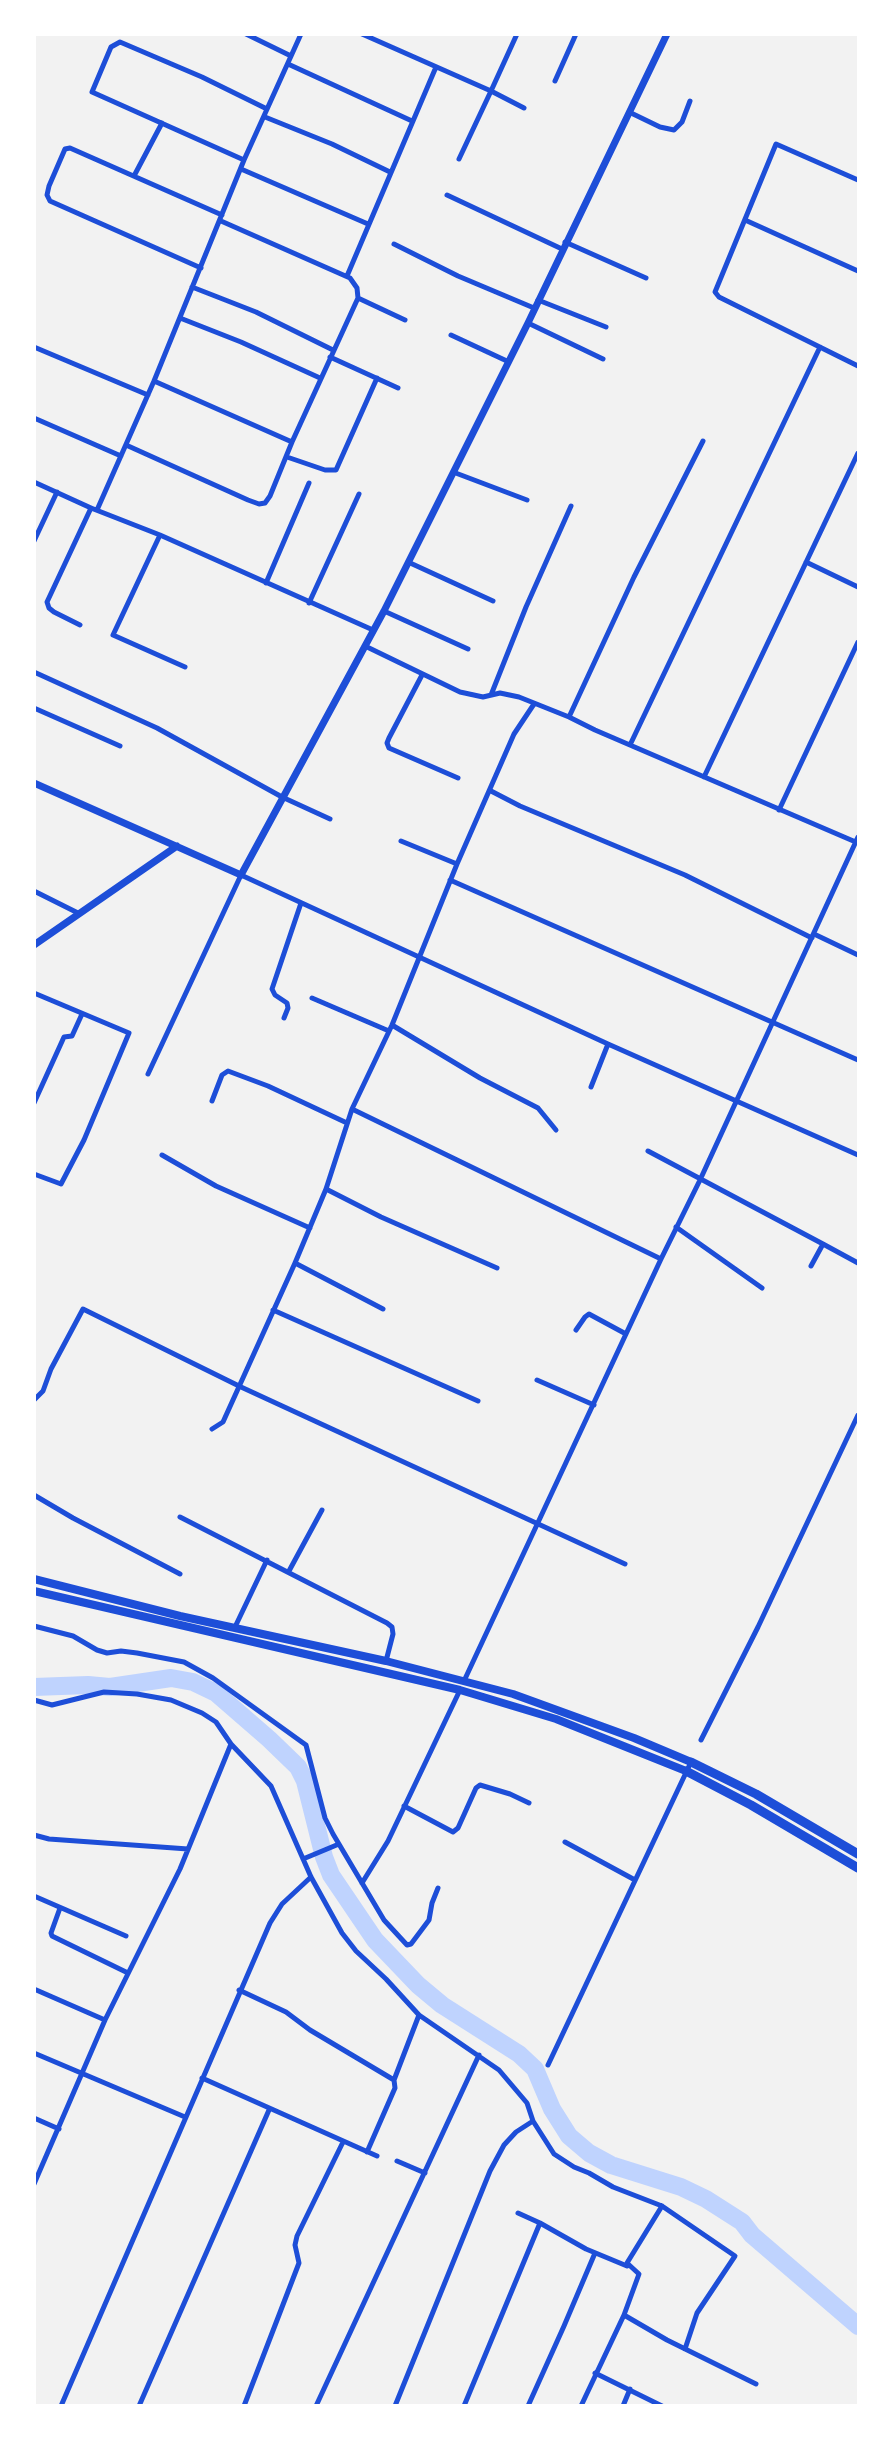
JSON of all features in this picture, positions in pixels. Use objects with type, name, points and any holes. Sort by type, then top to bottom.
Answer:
[{"type":"highway","points":[[689,1767],[766,1800],[858,1854]]},
{"type":"highway","points":[[689,1767],[858,1868]]},
{"type":"main road","points":[[34,1579],[180,1616],[386,1661],[464,1681],[560,1710],[634,1738],[689,1767]]},
{"type":"main road","points":[[34,1591],[460,1690],[556,1719],[689,1767]]},
{"type":"main road","points":[[309,1654],[311,1644]]},
{"type":"main road","points":[[556,1719],[560,1710]]},
{"type":"street","points":[[246,34],[291,56]]},
{"type":"street","points":[[80,625],[54,612],[47,602],[126,445],[222,218],[244,160],[301,34]]},
{"type":"street","points":[[362,34],[524,108]]},
{"type":"street","points":[[459,159],[517,34]]},
{"type":"street","points":[[555,81],[576,34]]},
{"type":"street","points":[[148,1074],[241,874],[384,612],[509,362],[664,36]]},
{"type":"street","points":[[244,160],[92,93],[111,46],[120,42],[202,77],[267,109]]},
{"type":"street","points":[[288,64],[412,120]]},
{"type":"street","points":[[347,276],[436,67]]},
{"type":"street","points":[[629,112],[660,127],[674,130],[682,122],[690,101]]},
{"type":"street","points":[[265,117],[332,144],[390,172]]},
{"type":"street","points":[[134,176],[162,123]]},
{"type":"street","points":[[858,180],[777,144],[715,289],[715,294],[858,366]]},
{"type":"street","points":[[126,445],[259,504],[265,503],[358,298],[355,283],[347,276],[134,176],[73,149],[65,149],[49,186],[47,195],[50,201],[201,268]]},
{"type":"street","points":[[241,169],[368,224]]},
{"type":"street","points":[[447,195],[564,246],[646,278]]},
{"type":"street","points":[[745,220],[858,271]]},
{"type":"street","points":[[394,244],[458,276],[534,308]]},
{"type":"street","points":[[192,287],[256,312],[333,350]]},
{"type":"street","points":[[358,298],[405,320]]},
{"type":"street","points":[[538,300],[606,327]]},
{"type":"street","points":[[180,318],[241,342],[320,378]]},
{"type":"street","points":[[528,323],[603,359]]},
{"type":"street","points":[[451,335],[509,362]]},
{"type":"street","points":[[34,347],[148,395]]},
{"type":"street","points":[[630,745],[820,347]]},
{"type":"street","points":[[330,357],[398,388]]},
{"type":"street","points":[[287,457],[325,470],[336,470],[377,378]]},
{"type":"street","points":[[154,381],[291,442]]},
{"type":"street","points":[[34,418],[121,456]]},
{"type":"street","points":[[569,717],[634,577],[703,441]]},
{"type":"street","points":[[704,777],[858,453]]},
{"type":"street","points":[[453,472],[527,500]]},
{"type":"street","points":[[34,482],[160,535],[373,630]]},
{"type":"street","points":[[266,583],[309,483]]},
{"type":"street","points":[[34,541],[57,492]]},
{"type":"street","points":[[309,603],[359,494]]},
{"type":"street","points":[[491,695],[526,607],[571,506]]},
{"type":"street","points":[[160,535],[113,634],[185,667]]},
{"type":"street","points":[[408,562],[493,601]]},
{"type":"street","points":[[806,562],[858,586]]},
{"type":"street","points":[[384,612],[468,650]]},
{"type":"street","points":[[779,810],[858,642]]},
{"type":"street","points":[[365,646],[422,675],[473,696],[500,693],[519,697],[779,810],[858,841],[464,1681]]},
{"type":"street","points":[[34,672],[157,728],[282,797],[330,819]]},
{"type":"street","points":[[422,675],[387,743],[389,748],[458,778]]},
{"type":"street","points":[[212,1429],[223,1422],[295,1263],[326,1189],[352,1109],[390,1028],[456,864],[514,734],[534,704]]},
{"type":"street","points":[[34,708],[120,746]]},
{"type":"street","points":[[34,783],[241,874],[608,1044],[858,1155]]},
{"type":"street","points":[[490,791],[520,806],[685,875],[813,937],[858,955]]},
{"type":"street","points":[[401,841],[456,864]]},
{"type":"street","points":[[34,945],[177,846]]},
{"type":"street","points":[[450,880],[858,1060]]},
{"type":"street","points":[[34,891],[80,914]]},
{"type":"street","points":[[284,1018],[288,1008],[287,1004],[275,995],[272,989],[301,903]]},
{"type":"street","points":[[34,993],[128,1032],[84,1140],[61,1184],[34,1174]]},
{"type":"street","points":[[312,998],[390,1028],[537,1108],[556,1130]]},
{"type":"street","points":[[34,1103],[64,1037],[72,1036],[82,1014]]},
{"type":"street","points":[[591,1088],[608,1044]]},
{"type":"street","points":[[212,1101],[222,1075],[228,1071],[268,1086],[347,1124]]},
{"type":"street","points":[[352,1109],[661,1259]]},
{"type":"street","points":[[648,1151],[858,1263]]},
{"type":"street","points":[[162,1155],[216,1186],[310,1228]]},
{"type":"street","points":[[326,1189],[381,1217],[497,1268]]},
{"type":"street","points":[[676,1227],[762,1288]]},
{"type":"street","points":[[811,1266],[823,1244]]},
{"type":"street","points":[[295,1263],[383,1309]]},
{"type":"street","points":[[34,1400],[43,1391],[51,1369],[82,1309],[238,1385],[626,1564]]},
{"type":"street","points":[[273,1310],[478,1401]]},
{"type":"street","points":[[576,1330],[589,1314],[626,1334]]},
{"type":"street","points":[[537,1380],[594,1405]]},
{"type":"street","points":[[701,1740],[758,1627],[858,1414]]},
{"type":"street","points":[[34,1495],[180,1574]]},
{"type":"street","points":[[289,1571],[321,1510]]},
{"type":"street","points":[[180,1517],[289,1571],[392,1627],[393,1634],[386,1661]]},
{"type":"street","points":[[235,1627],[267,1560]]},
{"type":"street","points":[[34,1626],[73,1636],[107,1653],[121,1651],[184,1662],[213,1678],[306,1745],[326,1818],[336,1845],[384,1920],[407,1945],[411,1944],[429,1920],[438,1888]]},
{"type":"street","points":[[362,1883],[388,1842],[460,1690]]},
{"type":"street","points":[[34,1700],[52,1705],[105,1692],[137,1694],[164,1698],[189,1706],[216,1722],[231,1744],[271,1786],[306,1858],[311,1877],[342,1933],[356,1951],[386,1979],[418,2015],[499,2070],[526,2103],[533,2121],[554,2154],[613,2187],[662,2206],[735,2256],[697,2313],[685,2349]]},
{"type":"street","points":[[34,2184],[105,2020],[188,1849],[231,1744]]},
{"type":"street","points":[[548,2066],[689,1767]]},
{"type":"street","points":[[404,1806],[453,1832],[458,1828],[476,1788],[480,1785],[510,1794],[529,1803]]},
{"type":"street","points":[[34,1835],[49,1839],[188,1849]]},
{"type":"street","points":[[565,1842],[635,1880]]},
{"type":"street","points":[[306,1858],[336,1845]]},
{"type":"street","points":[[61,2406],[239,1990],[276,1911],[311,1877]]},
{"type":"street","points":[[34,1896],[126,1936]]},
{"type":"street","points":[[60,1908],[52,1936],[128,1973]]},
{"type":"street","points":[[34,1989],[105,2020]]},
{"type":"street","points":[[239,1990],[286,2012],[310,2030],[394,2080]]},
{"type":"street","points":[[367,2152],[395,2088],[394,2080],[418,2015]]},
{"type":"street","points":[[34,2053],[185,2117]]},
{"type":"street","points":[[316,2406],[479,2055]]},
{"type":"street","points":[[202,2078],[269,2110],[377,2156]]},
{"type":"street","points":[[139,2406],[269,2110]]},
{"type":"street","points":[[34,2118],[58,2129]]},
{"type":"street","points":[[395,2406],[490,2170],[504,2145],[516,2132],[533,2121]]},
{"type":"street","points":[[244,2406],[299,2263],[295,2244],[297,2236],[343,2142]]},
{"type":"street","points":[[397,2161],[425,2173]]},
{"type":"street","points":[[627,2266],[662,2206]]},
{"type":"street","points":[[518,2213],[639,2274],[624,2315],[580,2406]]},
{"type":"street","points":[[464,2406],[540,2223]]},
{"type":"street","points":[[528,2406],[595,2253]]},
{"type":"street","points":[[624,2315],[685,2349],[756,2384]]},
{"type":"street","points":[[595,2373],[662,2406]]},
{"type":"street","points":[[623,2406],[630,2389]]},
{"type":"waterway","points":[[34,1687],[88,1685],[110,1687],[171,1678],[193,1682],[216,1693],[298,1767],[305,1781],[324,1857],[331,1875],[375,1940],[418,1985],[442,2005],[519,2054],[535,2069],[552,2109],[569,2136],[589,2153],[611,2165],[681,2187],[706,2199],[742,2222],[752,2235],[858,2326]]}]
